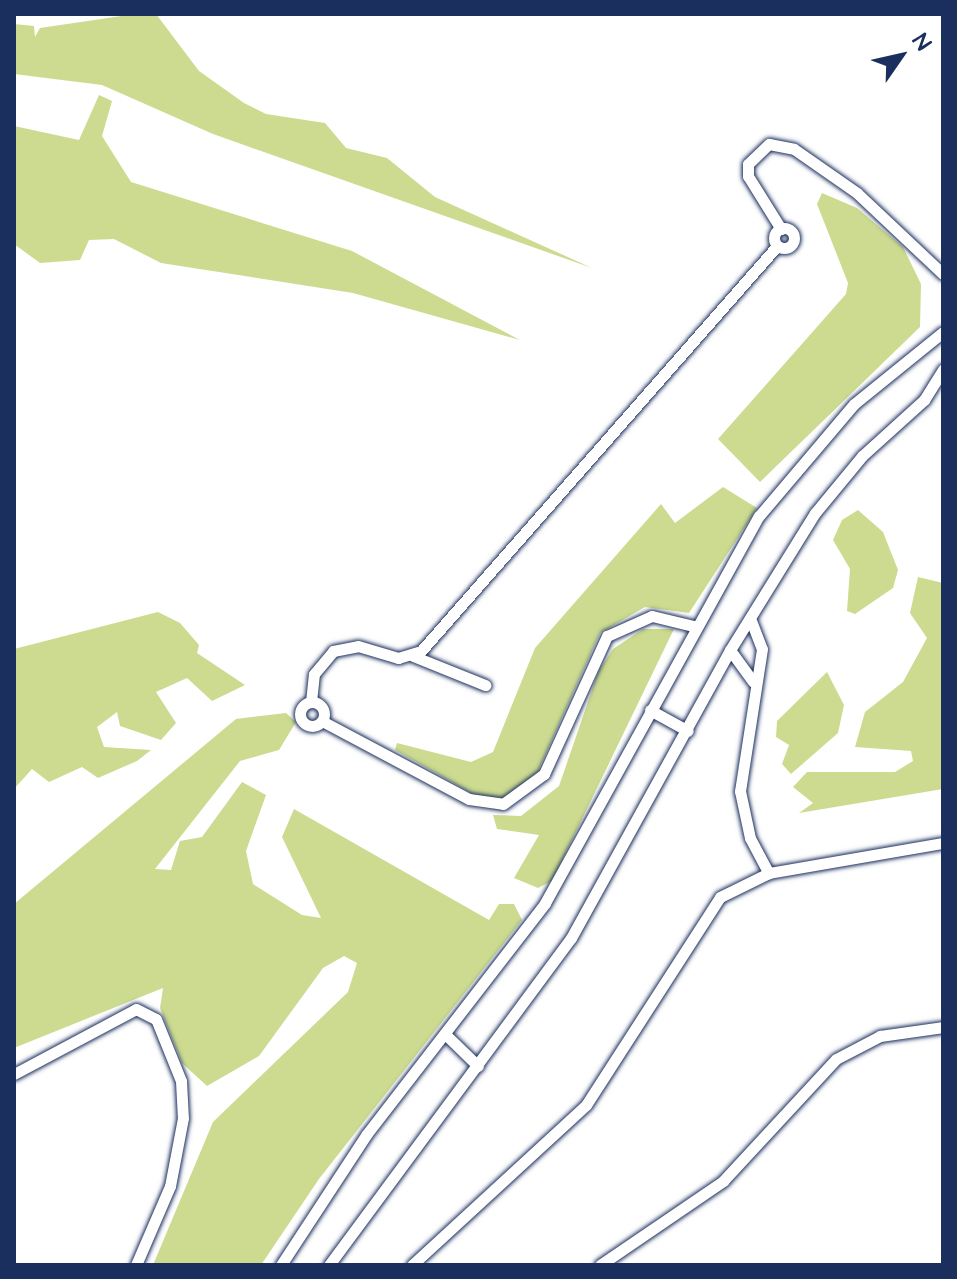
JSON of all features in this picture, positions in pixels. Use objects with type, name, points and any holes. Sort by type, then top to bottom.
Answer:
[{"type":"street","points":[[413,656],[777,246],[781,229],[748,176],[748,164],[769,144],[794,149],[857,193],[943,274]]},
{"type":"street","points":[[281,1265],[366,1135],[447,1036],[556,886],[693,626],[752,527],[815,447],[904,357],[943,332]]},
{"type":"street","points":[[329,1265],[385,1180],[478,1066],[571,938],[730,650],[830,493],[924,400],[943,369]]},
{"type":"street","points":[[485,685],[413,656],[338,648],[317,668],[311,702],[301,710],[303,721],[322,721],[469,799],[503,804],[544,774],[607,636],[652,616],[693,626]]},
{"type":"street","points":[[750,618],[762,642],[753,682],[740,791],[750,838],[769,873]]},
{"type":"street","points":[[730,650],[753,682]]},
{"type":"street","points":[[311,702],[323,710],[322,721]]},
{"type":"street","points":[[650,710],[688,731]]},
{"type":"street","points":[[412,1265],[577,1116],[711,906],[769,873],[943,843]]},
{"type":"street","points":[[14,1074],[136,1009],[156,1019],[181,1081],[183,1118],[170,1186],[136,1265]]},
{"type":"street","points":[[600,1265],[723,1181],[836,1059],[880,1036],[943,1027]]},
{"type":"street","points":[[447,1036],[478,1066]]},
{"type":"green space","points":[[135,14],[156,14],[199,71],[244,103],[266,114],[325,123],[346,148],[387,158],[435,197],[592,268],[213,134],[102,85],[14,74],[14,24],[34,26],[35,37],[40,28]]},
{"type":"green space","points":[[99,95],[112,101],[102,136],[131,182],[352,251],[520,340],[353,293],[161,263],[114,239],[89,240],[80,260],[40,263],[14,244],[14,126],[79,140]]},
{"type":"green space","points":[[822,193],[857,208],[903,247],[921,284],[920,327],[760,482],[718,439],[846,294],[848,283],[817,204]]},
{"type":"green space","points":[[723,487],[757,508],[689,613],[645,607],[600,633],[533,782],[503,799],[482,799],[395,750],[397,743],[471,762],[493,752],[535,648],[661,504],[675,523]]},
{"type":"green space","points":[[858,510],[883,532],[898,570],[893,588],[855,614],[847,611],[850,569],[833,540],[842,520]]},
{"type":"green space","points":[[918,577],[943,583],[943,789],[799,813],[813,803],[793,787],[807,772],[895,772],[913,761],[911,751],[855,747],[865,712],[903,682],[927,638],[910,613]]},
{"type":"green space","points":[[158,612],[180,623],[199,645],[197,653],[245,685],[212,701],[187,678],[156,692],[176,723],[161,740],[120,726],[117,712],[97,727],[104,747],[151,750],[137,761],[98,778],[82,767],[49,782],[32,769],[14,789],[14,649]]},
{"type":"green space","points":[[643,629],[674,629],[552,881],[538,888],[514,878],[539,835],[497,829],[493,815],[521,816],[559,786],[599,670],[613,649]]},
{"type":"green space","points":[[827,672],[844,705],[838,733],[791,774],[782,764],[789,745],[776,737],[777,721]]},
{"type":"green space","points":[[286,713],[296,722],[279,750],[240,761],[155,869],[171,870],[180,841],[202,837],[242,782],[266,795],[246,851],[253,884],[302,915],[321,918],[282,837],[294,809],[489,920],[499,904],[514,904],[522,920],[319,1179],[261,1265],[153,1265],[213,1122],[348,992],[357,963],[344,956],[323,968],[259,1056],[207,1086],[182,1063],[160,1008],[163,988],[14,1048],[14,904],[236,719]]}]
